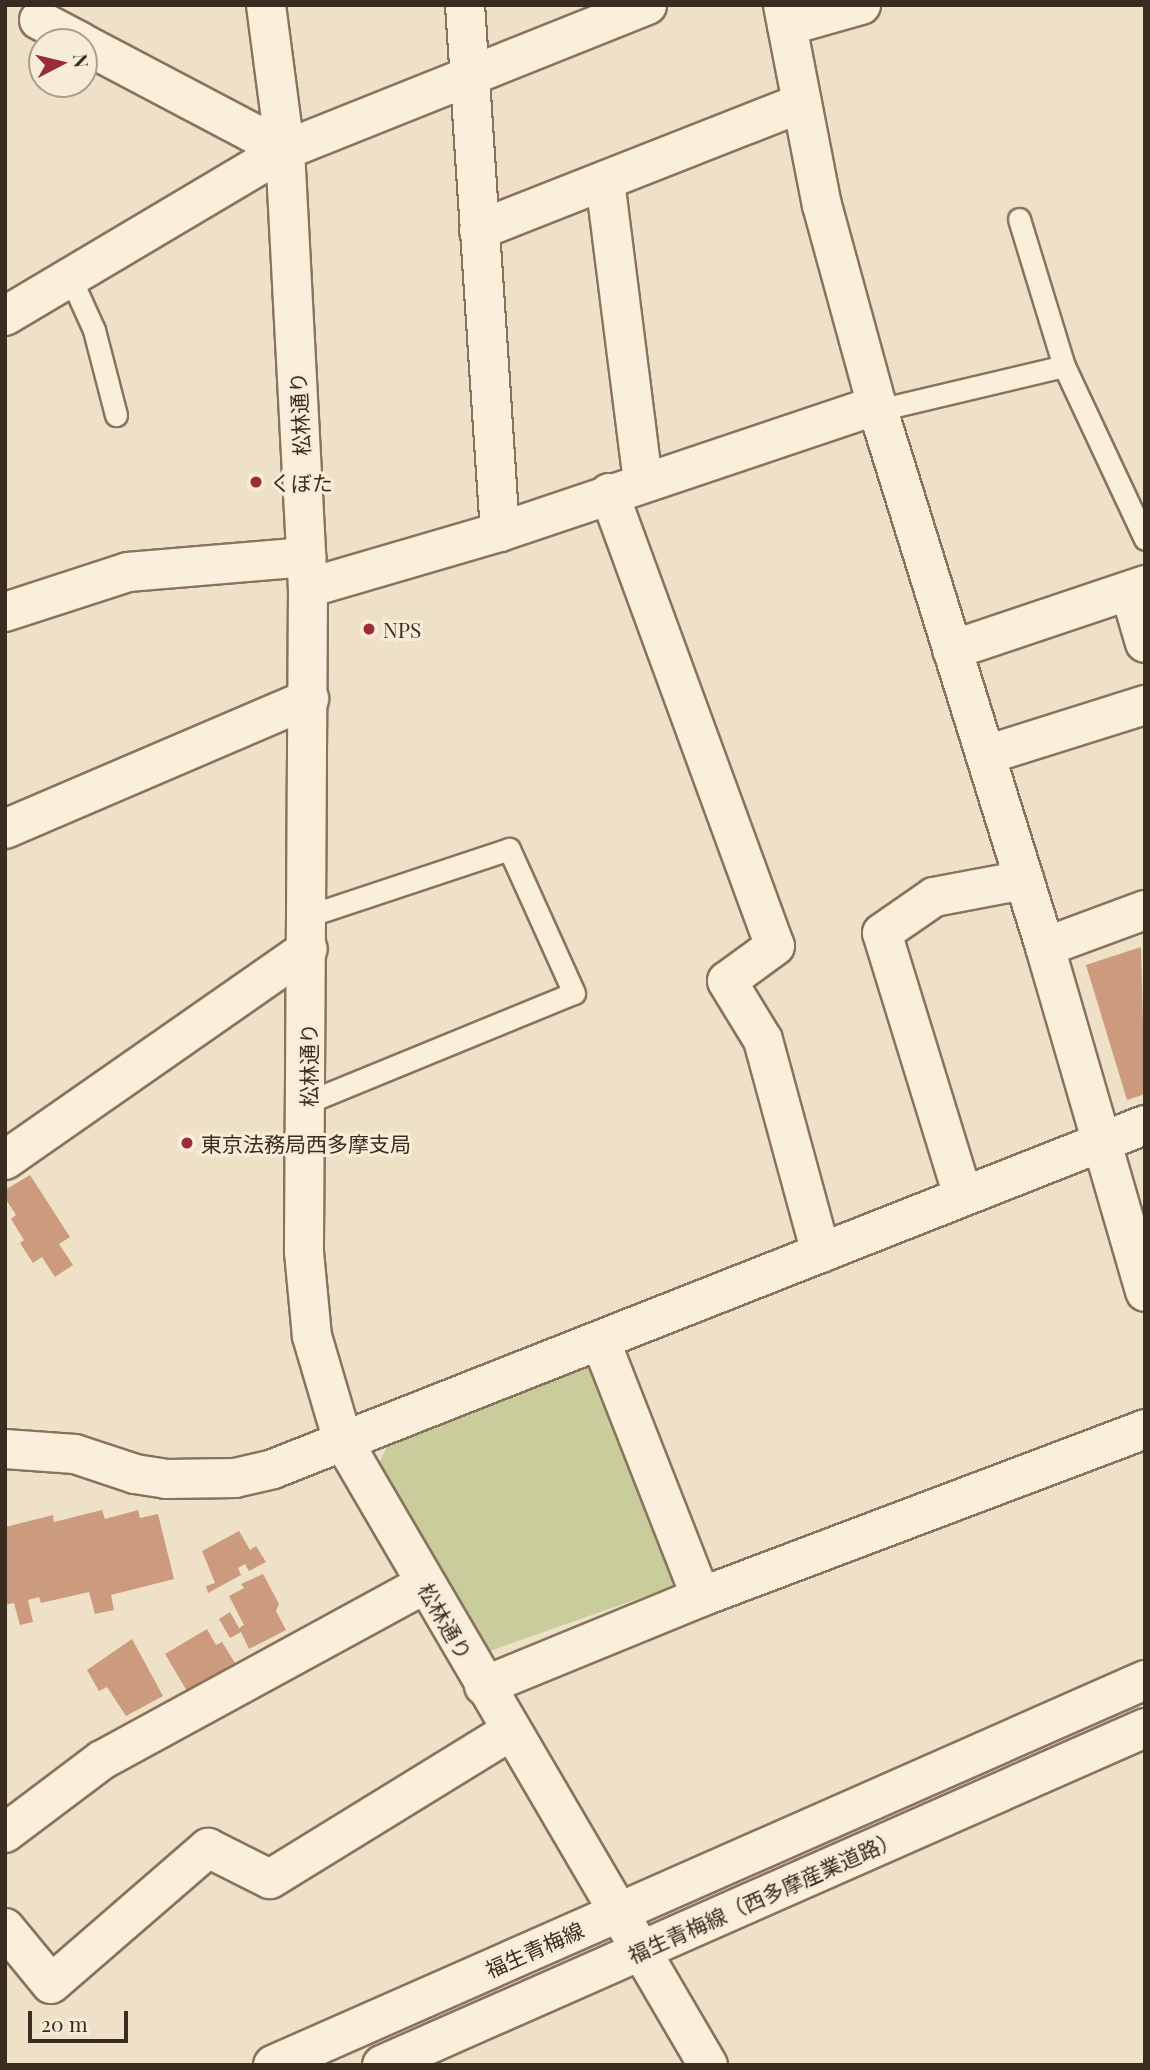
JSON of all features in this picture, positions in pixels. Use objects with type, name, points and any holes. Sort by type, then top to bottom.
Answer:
[{"type":"street","name":"松林通り","points":[[266,5],[285,150],[307,572],[308,1102],[304,1252],[312,1336],[343,1441],[616,1913],[642,1950],[708,2065]]},
{"type":"street","points":[[465,5],[499,532]]},
{"type":"street","points":[[5,316],[285,150],[468,80],[647,5]]},
{"type":"street","points":[[861,5],[785,16],[822,205],[877,407],[1045,947],[1145,1292]]},
{"type":"street","points":[[39,20],[54,28]]},
{"type":"street","points":[[98,51],[285,150]]},
{"type":"street","points":[[479,230],[802,103]]},
{"type":"street","points":[[605,181],[626,487],[775,946],[727,981],[763,1040],[821,1253]]},
{"type":"street","points":[[5,612],[128,572],[307,572],[499,532],[626,487],[877,407]]},
{"type":"street","points":[[952,650],[1137,589],[1145,643]]},
{"type":"street","points":[[5,830],[309,699]]},
{"type":"street","points":[[986,755],[1145,705]]},
{"type":"street","points":[[963,1195],[882,933],[934,897],[1024,880]]},
{"type":"street","points":[[1045,947],[1145,910]]},
{"type":"street","points":[[5,1160],[308,933]]},
{"type":"street","points":[[5,1449],[75,1454],[135,1474],[200,1481],[273,1469],[601,1342],[963,1195],[1145,1125]]},
{"type":"street","points":[[601,1342],[701,1597]]},
{"type":"street","points":[[484,1686],[701,1597],[1145,1429]]},
{"type":"street","points":[[5,1833],[102,1760],[425,1584]]},
{"type":"street","name":"福生青梅線（西多摩産業道路）","points":[[795,1834],[1145,1681]]},
{"type":"street","name":"福生青梅線（西多摩産業道路）","points":[[382,2065],[1145,1728]]},
{"type":"street","points":[[5,1928],[51,1984],[208,1848],[270,1879],[511,1731]]},
{"type":"street","name":"福生青梅線","points":[[274,2065],[795,1834]]},
{"type":"lane","points":[[1019,219],[1064,366],[1145,539]]},
{"type":"lane","points":[[71,279],[94,330],[116,415]]},
{"type":"lane","points":[[877,407],[1064,366]]},
{"type":"lane","points":[[308,933],[509,849],[573,993],[308,1102]]},
{"type":"green space","points":[[592,1352],[683,1583],[487,1652],[379,1464],[392,1435]]},
{"type":"building","points":[[1141,947],[1145,1094],[1127,1100],[1086,965]]},
{"type":"building","points":[[30,1175],[70,1237],[59,1244],[73,1265],[55,1277],[42,1257],[33,1263],[20,1243],[24,1240],[11,1219],[16,1215],[5,1198],[5,1190]]},
{"type":"building","points":[[102,1510],[105,1519],[138,1510],[140,1518],[158,1514],[174,1579],[111,1595],[114,1610],[95,1614],[89,1592],[41,1603],[39,1597],[28,1600],[33,1622],[20,1625],[14,1603],[5,1605],[5,1527],[53,1515],[54,1522]]},
{"type":"building","points":[[239,1531],[250,1550],[256,1546],[266,1562],[249,1571],[245,1564],[238,1568],[241,1575],[208,1593],[206,1586],[215,1583],[202,1551]]},
{"type":"building","points":[[263,1574],[279,1604],[276,1611],[286,1630],[249,1649],[241,1632],[230,1638],[219,1619],[230,1612],[239,1628],[244,1625],[229,1596],[244,1588],[241,1584]]},
{"type":"building","points":[[207,1629],[216,1645],[222,1642],[235,1663],[187,1691],[165,1654]]},
{"type":"building","points":[[132,1639],[163,1696],[126,1716],[107,1687],[99,1691],[87,1670]]},
{"type":"place","name":"くぼた","points":[[256,482]]},
{"type":"place","name":"NPS","points":[[369,629]]},
{"type":"place","name":"東京法務局西多摩支局","points":[[187,1143]]}]
